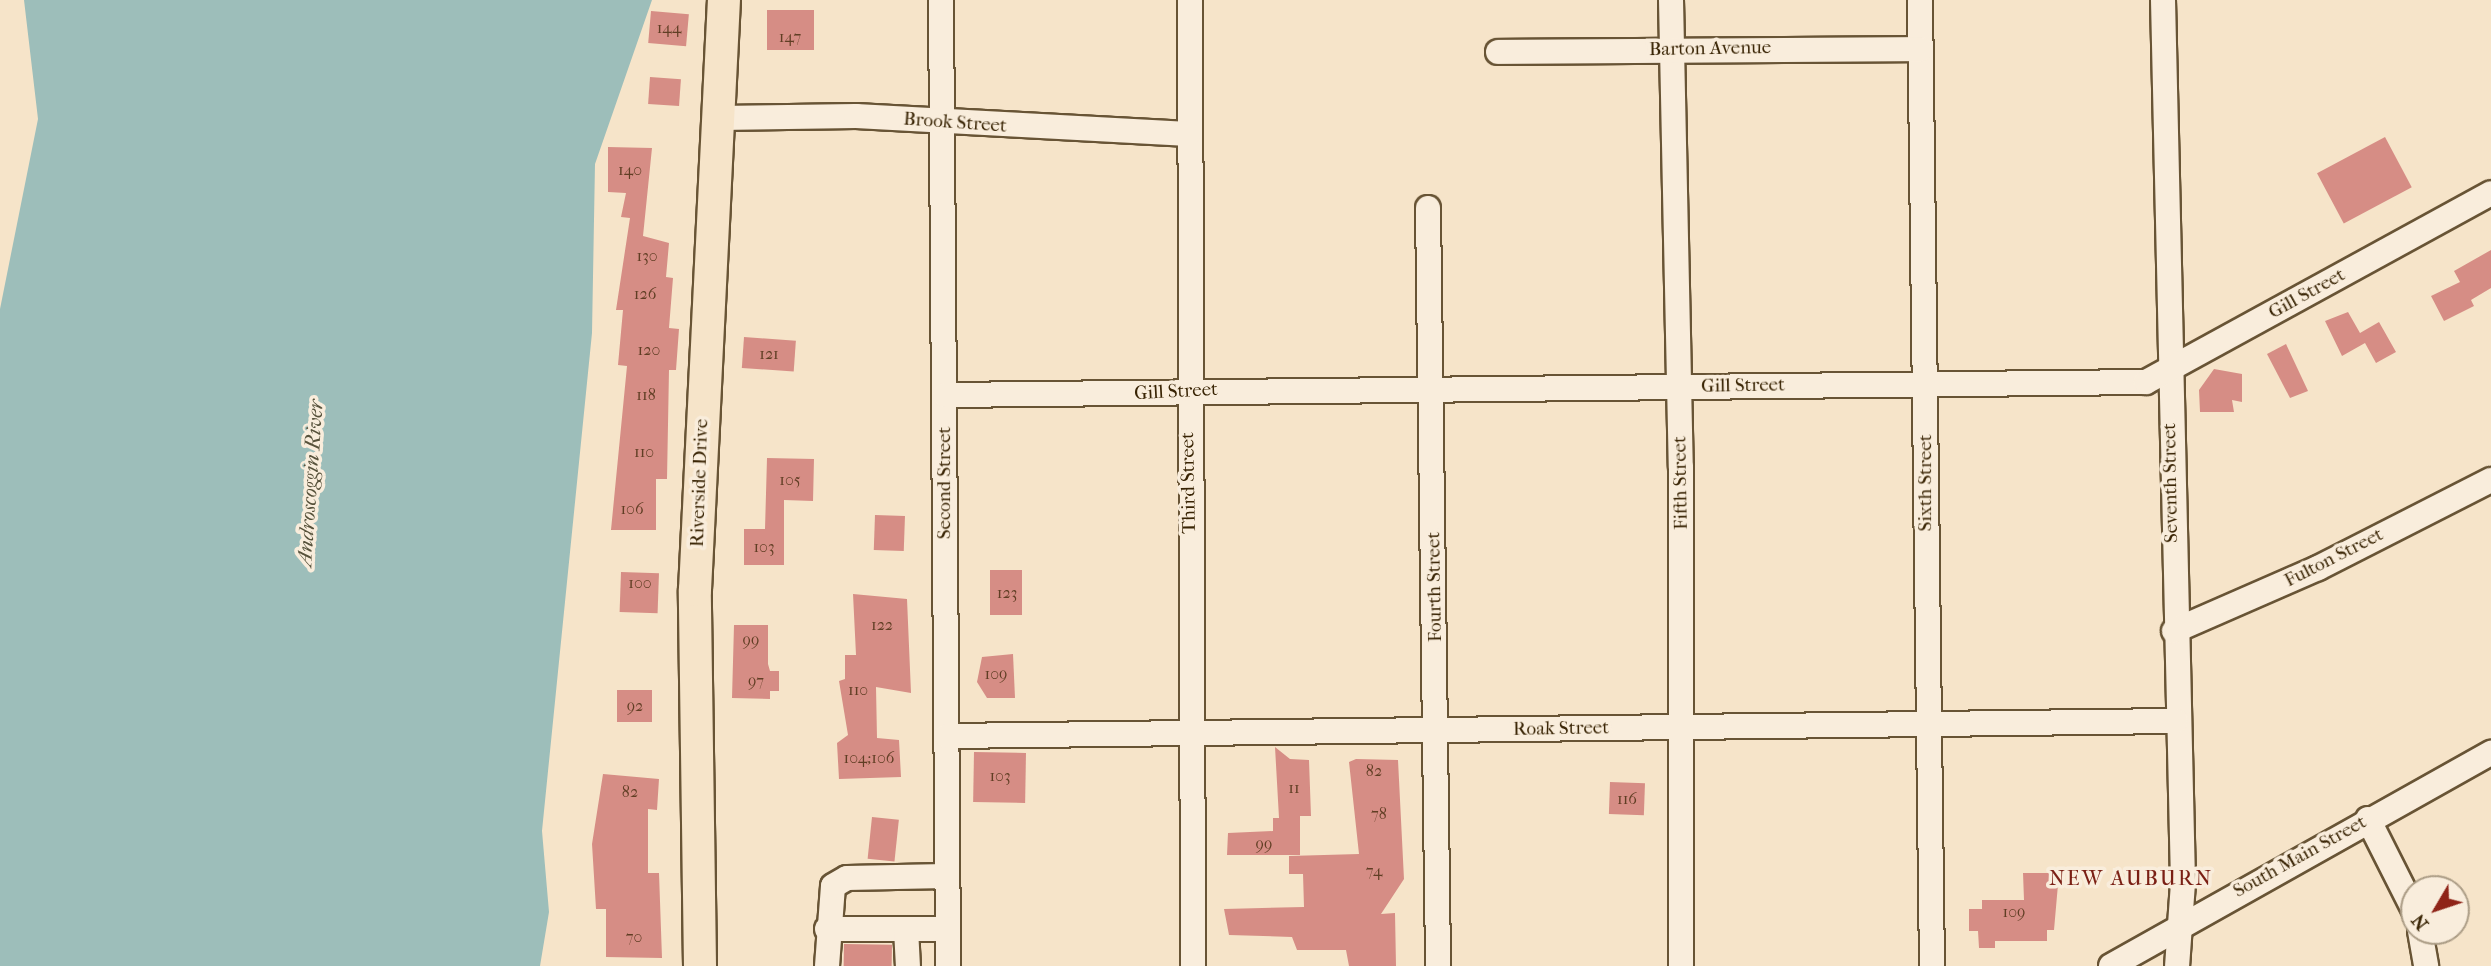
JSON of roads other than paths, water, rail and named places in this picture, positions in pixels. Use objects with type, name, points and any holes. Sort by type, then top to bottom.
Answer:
[{"type":"main road","name":"Riverside Drive","points":[[701,966],[695,590],[724,0]]},
{"type":"street","name":"Second Street","points":[[941,0],[947,124],[945,395],[948,966]]},
{"type":"street","name":"Third Street","points":[[1190,0],[1189,393],[1193,966]]},
{"type":"street","name":"Fifth Street","points":[[1671,0],[1679,388],[1681,966]]},
{"type":"street","name":"Sixth Street","points":[[1920,0],[1931,966]]},
{"type":"street","name":"Seventh Street","points":[[2162,0],[2176,721],[2183,883],[2177,966]]},
{"type":"street","name":"Barton Avenue","points":[[1498,52],[1922,49]]},
{"type":"street","name":"Brook Street","points":[[720,118],[1189,134]]},
{"type":"street","name":"Gill Street","points":[[945,395],[2131,383],[2158,378],[2169,367],[2491,193]]},
{"type":"street","name":"Fourth Street","points":[[1428,208],[1438,966]]},
{"type":"street","name":"Fulton Street","points":[[2174,631],[2318,568],[2491,480]]},
{"type":"street","name":"Roak Street","points":[[947,736],[1193,728],[1436,732],[1681,727],[1927,728],[2176,721]]},
{"type":"street","name":"South Main Street","points":[[2111,966],[2368,819],[2491,753]]},
{"type":"street","points":[[2368,819],[2400,882]]},
{"type":"street","points":[[827,966],[827,929],[833,886],[847,878],[946,876]]},
{"type":"street","points":[[827,929],[948,929]]},
{"type":"street","points":[[906,929],[908,966]]},
{"type":"street","points":[[2422,945],[2426,966]]},
{"type":"water","name":"Androscoggin River","points":[[24,0],[652,0],[595,164],[592,333],[542,831],[549,912],[540,966],[0,966],[0,309],[38,119]]},
{"type":"district","name":"NEW AUBURN","points":[[2131,878]]}]
